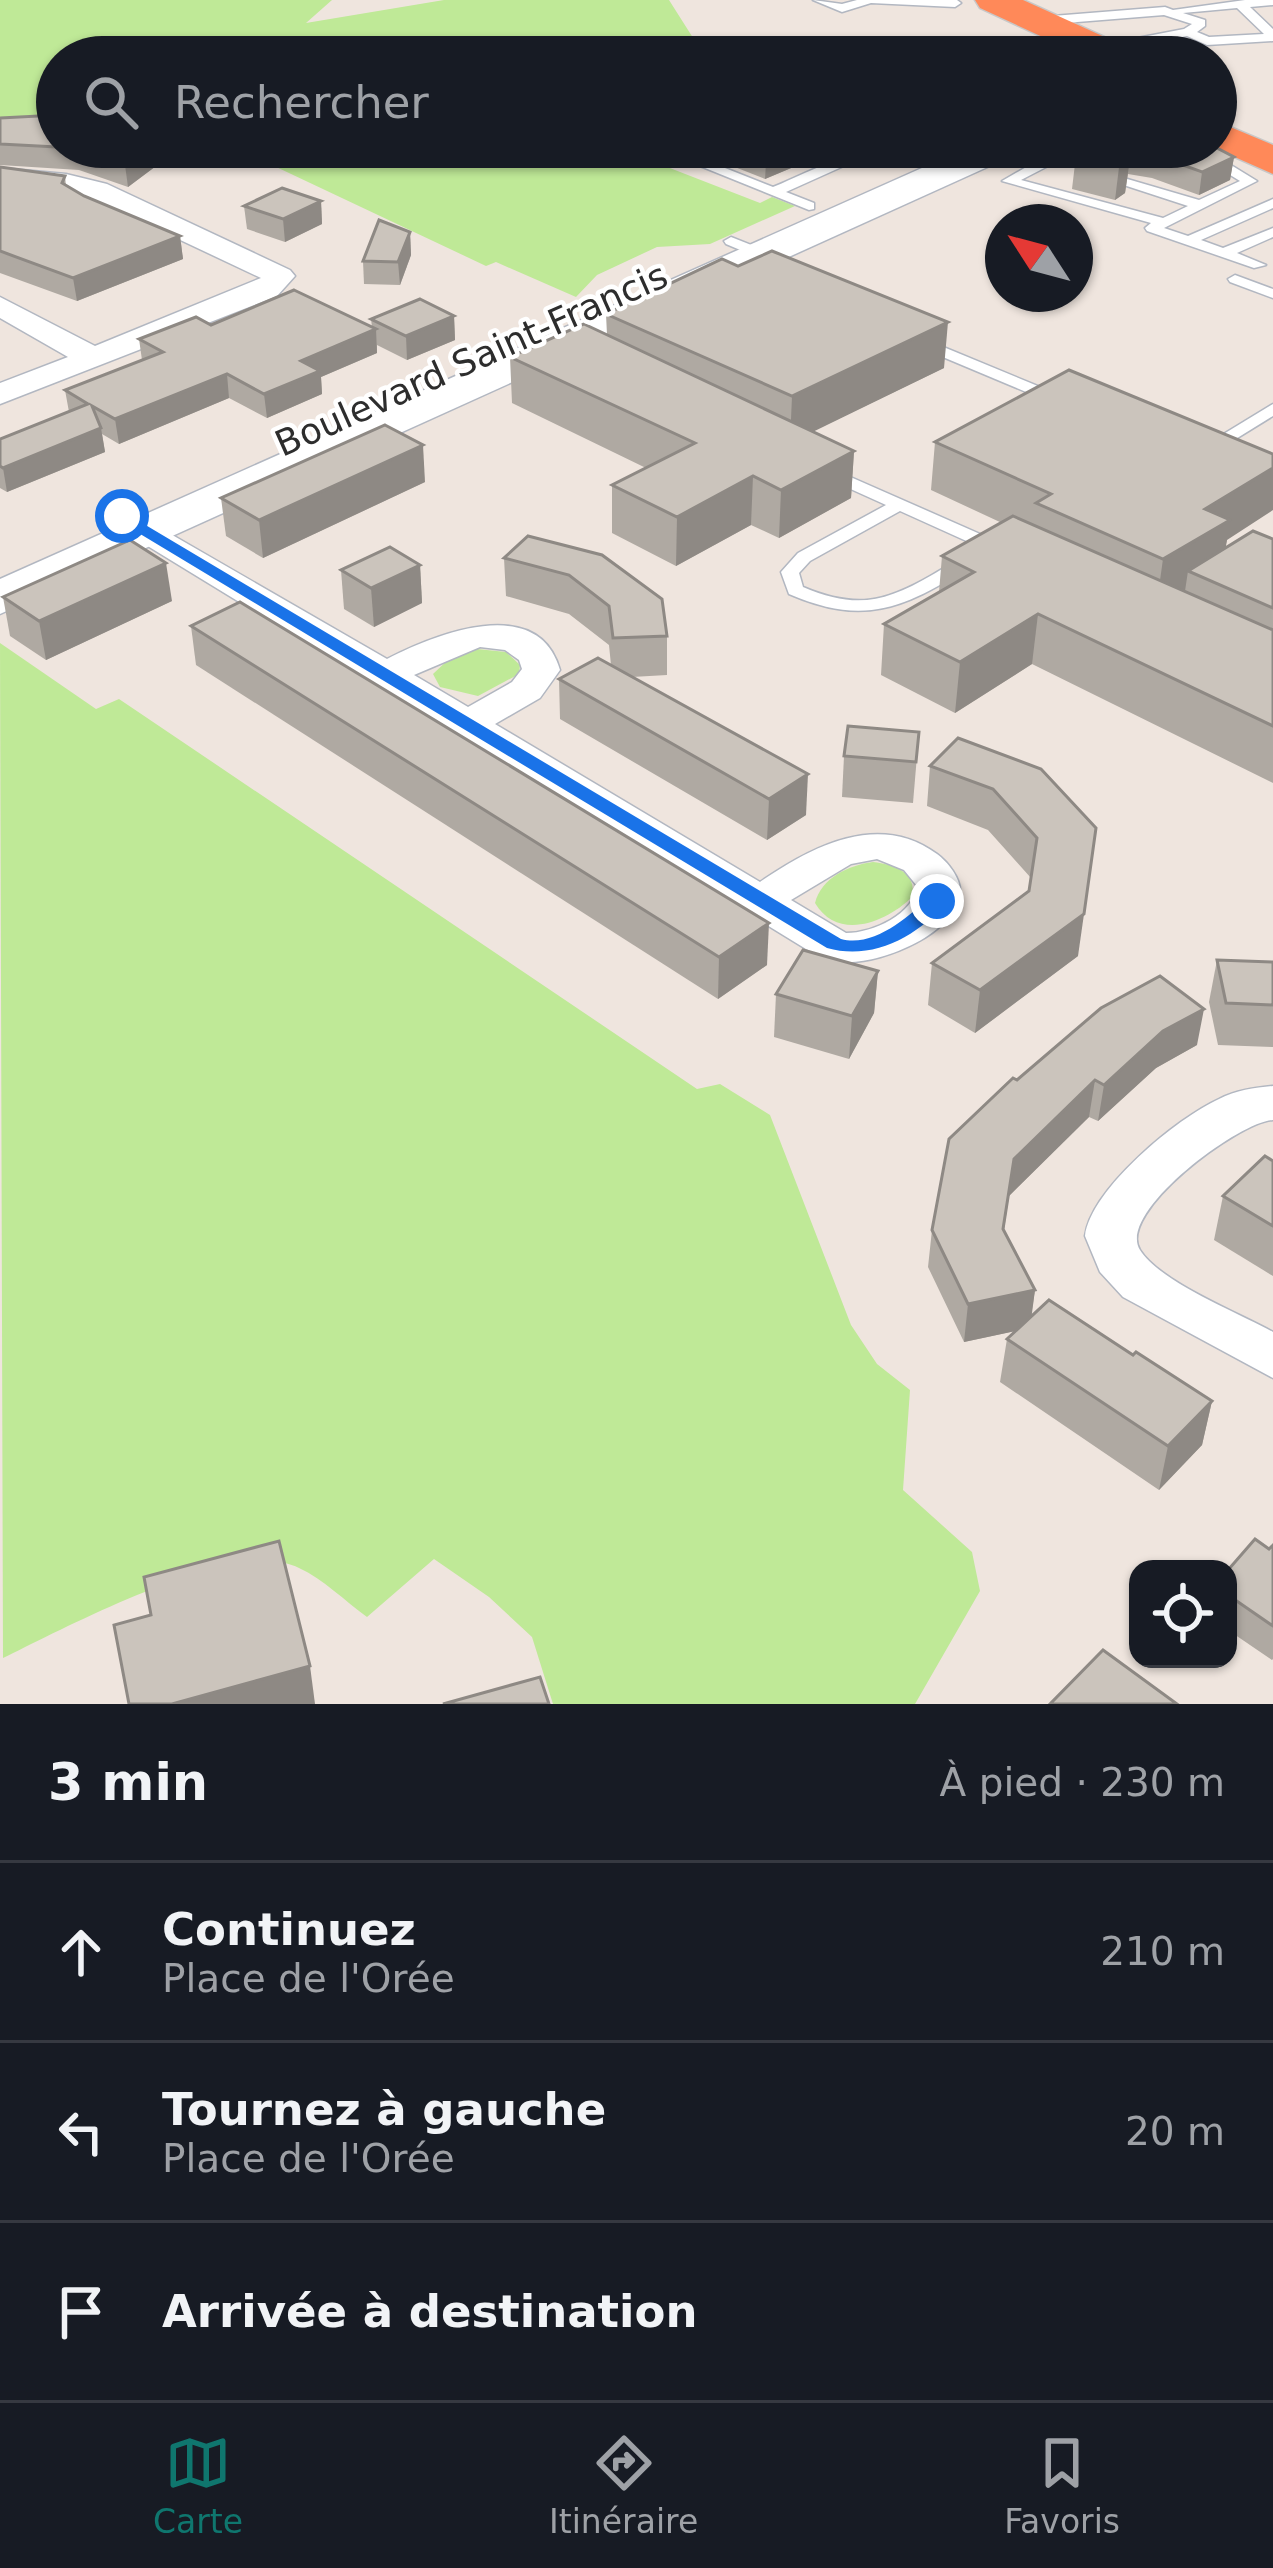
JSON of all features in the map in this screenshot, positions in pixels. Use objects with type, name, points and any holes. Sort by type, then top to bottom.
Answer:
[{"type":"highway","points":[[966,1],[1031,36]]},
{"type":"street","name":"Boulevard Saint-Francis","points":[[758,252],[793,198],[876,168]]},
{"type":"street","name":"Boulevard Saint-Francis","points":[[0,571],[135,524],[554,345],[758,252],[893,168]]},
{"type":"street","points":[[0,176],[98,190],[280,276],[266,290],[0,394]]},
{"type":"street","points":[[0,307],[93,358]]},
{"type":"street","name":"Boulevard Saint-Francis","points":[[0,598],[135,524]]},
{"type":"street","points":[[135,524],[761,901]]},
{"type":"street","points":[[386,675],[472,635],[509,640],[537,656],[541,670],[534,683],[467,724]]},
{"type":"street","points":[[1273,1103],[1253,1104],[1220,1119],[1141,1187],[1120,1209],[1111,1228],[1112,1247],[1123,1267],[1141,1283],[1273,1357]]},
{"type":"lane","points":[[819,0],[842,8],[871,0],[896,9],[966,1]]},
{"type":"lane","points":[[1085,36],[1174,11],[1272,0]]},
{"type":"lane","points":[[1240,4],[1273,36]]},
{"type":"lane","points":[[1172,36],[1201,22],[1174,11]]},
{"type":"lane","points":[[1187,32],[1198,36]]},
{"type":"lane","points":[[1237,38],[1273,36]]},
{"type":"lane","points":[[1237,159],[1250,181],[1152,228],[1259,265]]},
{"type":"lane","points":[[715,168],[793,198]]},
{"type":"lane","points":[[1007,168],[1009,181],[1162,221]]},
{"type":"lane","points":[[1037,168],[1124,181],[1197,205]]},
{"type":"lane","points":[[1037,168],[1048,168]]},
{"type":"lane","points":[[1124,181],[1146,174]]},
{"type":"lane","points":[[1118,198],[1180,213]]},
{"type":"lane","points":[[1190,240],[1273,202]]},
{"type":"lane","points":[[1249,214],[1273,228]]},
{"type":"lane","points":[[1226,253],[1273,228]]},
{"type":"lane","points":[[1235,279],[1273,294]]},
{"type":"lane","points":[[908,338],[1073,406]]},
{"type":"lane","points":[[1215,464],[1195,456],[1273,409]]},
{"type":"lane","points":[[808,463],[1013,555]]},
{"type":"lane","points":[[900,504],[804,557],[790,572],[795,590],[818,602],[856,609],[889,606],[992,545]]},
{"type":"green space","points":[[0,0],[332,0],[306,23],[444,0],[669,0],[692,36],[36,36],[36,122],[0,124]]},
{"type":"green space","points":[[278,168],[670,168],[760,203],[772,197],[795,206],[710,244],[657,247],[597,275],[576,297],[496,262],[486,266]]},
{"type":"green space","points":[[0,643],[96,709],[119,699],[697,1089],[720,1084],[770,1115],[851,1325],[877,1364],[910,1390],[903,1490],[972,1552],[980,1591],[915,1704],[553,1704],[532,1637],[489,1597],[434,1559],[367,1617],[299,1568],[270,1561],[234,1564],[150,1590],[3,1658]]},
{"type":"green space","points":[[477,649],[506,652],[520,665],[519,674],[478,696],[440,687],[433,674],[450,658]]},
{"type":"green space","points":[[873,862],[907,875],[912,897],[890,914],[863,924],[836,922],[825,915],[815,903],[823,886],[846,870]]},
{"type":"building","points":[[36,116],[36,146],[0,144],[0,118]]},
{"type":"building","points":[[0,167],[65,176],[62,183],[84,196],[180,236],[73,278],[0,251]]},
{"type":"building","points":[[282,188],[321,201],[283,219],[244,206]]},
{"type":"building","points":[[379,220],[410,232],[398,262],[363,261]]},
{"type":"building","points":[[772,251],[948,322],[792,396],[606,314],[722,259],[738,266]]},
{"type":"building","points":[[294,290],[376,329],[301,361],[320,371],[264,394],[227,374],[115,419],[92,406],[101,428],[0,466],[0,439],[88,404],[65,390],[163,352],[139,339],[196,317],[211,325]]},
{"type":"building","points":[[420,299],[454,316],[406,336],[371,319]]},
{"type":"building","points":[[584,324],[854,451],[781,490],[753,476],[677,517],[612,485],[695,443],[510,357]]},
{"type":"building","points":[[1069,370],[1273,454],[1273,468],[1205,509],[1230,520],[1163,559],[1036,503],[1051,494],[935,442]]},
{"type":"building","points":[[385,425],[423,445],[259,520],[221,498]]},
{"type":"building","points":[[1013,516],[1273,630],[1273,726],[1038,614],[960,662],[884,624],[974,572],[942,556]]},
{"type":"building","points":[[1253,531],[1273,539],[1273,608],[1188,571]]},
{"type":"building","points":[[528,536],[602,555],[662,599],[667,636],[613,638],[609,606],[569,575],[504,558]]},
{"type":"building","points":[[130,540],[166,563],[39,621],[3,597]]},
{"type":"building","points":[[390,547],[420,565],[371,588],[341,570]]},
{"type":"building","points":[[240,602],[769,923],[719,957],[191,626]]},
{"type":"building","points":[[598,658],[808,774],[769,799],[559,679]]},
{"type":"building","points":[[848,726],[919,732],[916,762],[844,756]]},
{"type":"building","points":[[958,738],[1041,769],[1096,828],[1084,914],[980,990],[932,963],[1029,891],[1037,838],[993,789],[930,766]]},
{"type":"building","points":[[803,950],[878,971],[852,1016],[776,994]]},
{"type":"building","points":[[1217,960],[1273,962],[1273,1005],[1226,1003]]},
{"type":"building","points":[[1160,976],[1204,1009],[1163,1031],[1104,1085],[1095,1080],[1014,1159],[1003,1229],[1035,1290],[968,1304],[932,1230],[949,1139],[1013,1078],[1017,1080],[1101,1008]]},
{"type":"building","points":[[1265,1156],[1273,1161],[1273,1226],[1223,1196]]},
{"type":"building","points":[[1049,1300],[1212,1401],[1168,1446],[1007,1339]]},
{"type":"building","points":[[1255,1539],[1269,1549],[1273,1545],[1273,1626],[1237,1601],[1237,1560]]},
{"type":"building","points":[[279,1541],[310,1666],[172,1704],[129,1704],[114,1625],[151,1615],[144,1577]]},
{"type":"building","points":[[1103,1650],[1177,1704],[1050,1704]]},
{"type":"building","points":[[540,1677],[549,1704],[443,1704]]},
{"type":"route","points":[[122,516],[834,944],[850,948],[874,944],[917,921],[937,901]]}]
